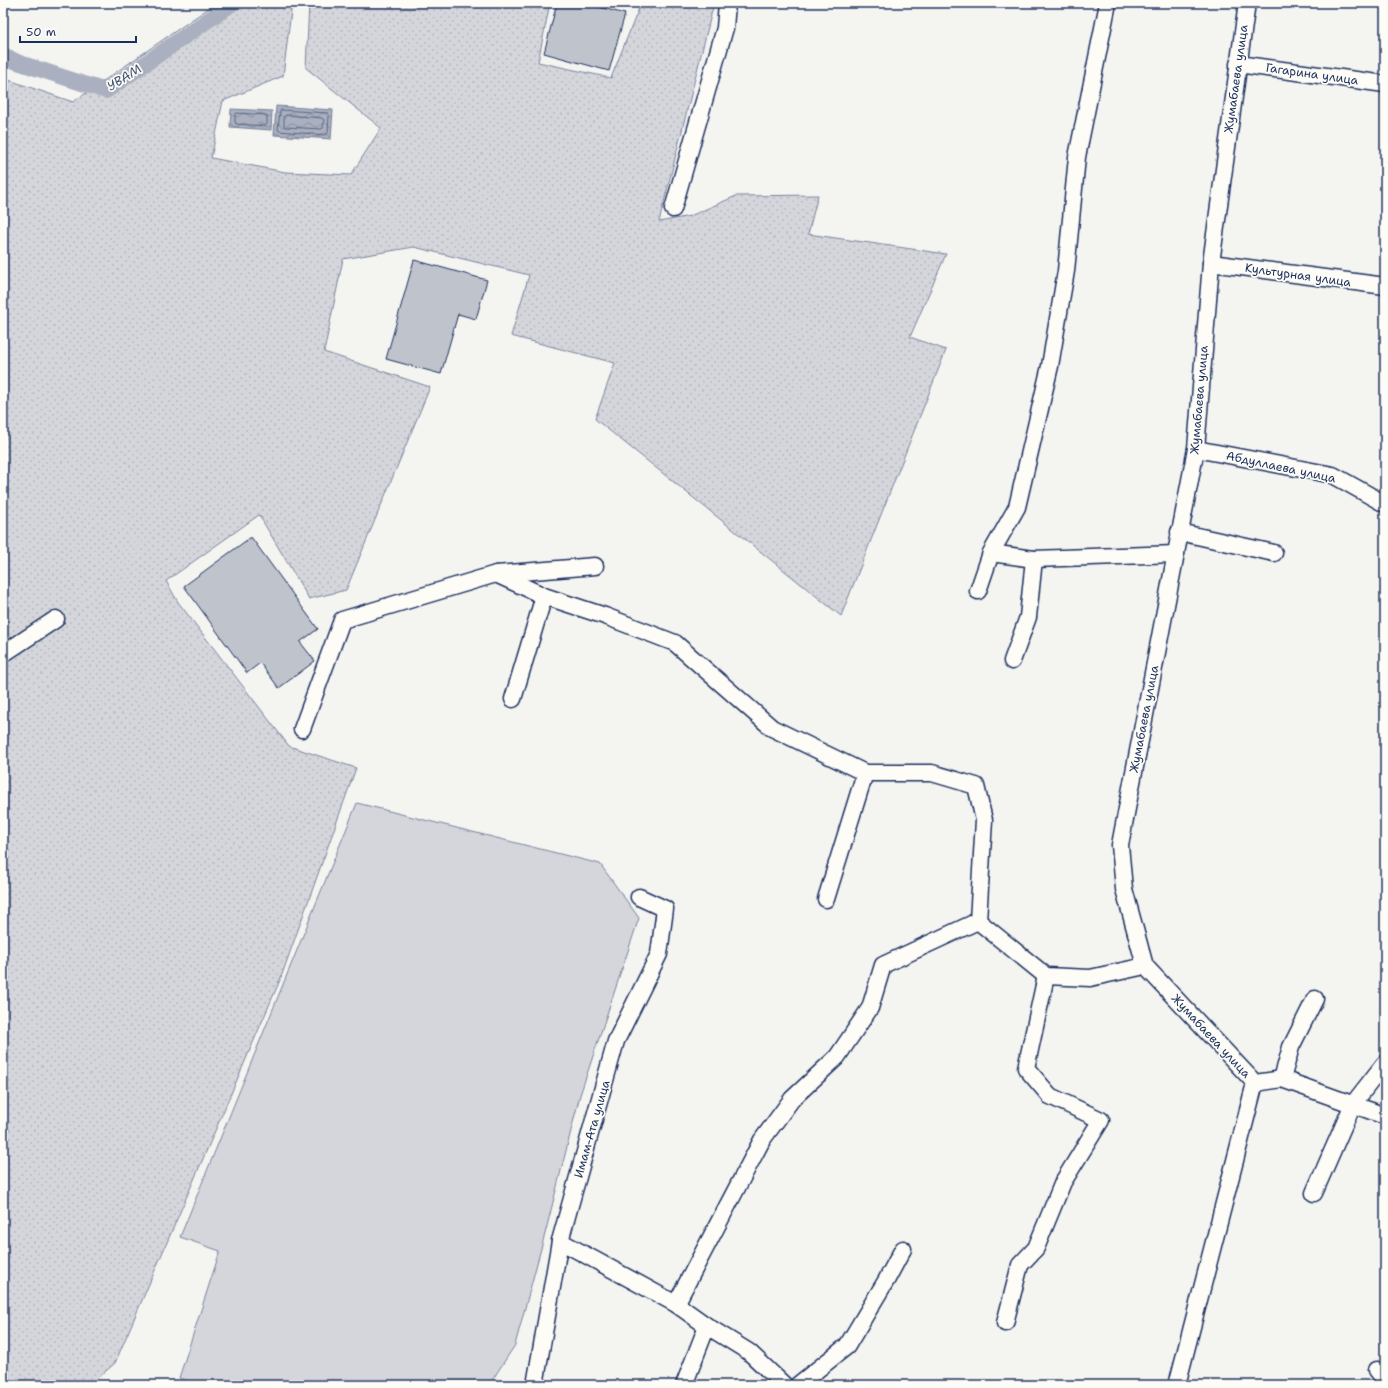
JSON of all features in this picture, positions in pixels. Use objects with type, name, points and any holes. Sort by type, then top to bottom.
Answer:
[{"type":"street","points":[[673,209],[725,28],[727,3]]},
{"type":"street","points":[[978,591],[991,553],[1017,506],[1050,366],[1066,271],[1077,157],[1108,3]]},
{"type":"street","name":"Жумабаева улица","points":[[1177,1385],[1255,1082],[1145,966],[1124,889],[1120,844],[1196,449],[1211,263],[1247,3]]},
{"type":"street","name":"Гагарина улица","points":[[1238,64],[1385,84]]},
{"type":"street","name":"Культурная улица","points":[[1211,263],[1385,286]]},
{"type":"street","name":"Абдуллаева улица","points":[[1196,449],[1333,475],[1385,504]]},
{"type":"street","points":[[1179,532],[1274,553]]},
{"type":"street","points":[[991,553],[1034,559],[1176,554]]},
{"type":"street","points":[[1012,662],[1028,617],[1034,559]]},
{"type":"street","points":[[302,729],[342,620],[496,574],[596,566]]},
{"type":"street","points":[[496,574],[544,596],[605,616],[676,643],[772,728],[865,773],[932,773],[976,786],[984,820],[978,922]]},
{"type":"street","points":[[513,699],[544,596]]},
{"type":"street","points":[[3,654],[56,619]]},
{"type":"street","points":[[826,899],[865,773]]},
{"type":"street","name":"Имам-Ата улица","points":[[535,1385],[560,1241],[616,1041],[659,954],[665,909],[639,897]]},
{"type":"street","points":[[978,922],[1046,976],[1090,978],[1145,966]]},
{"type":"street","points":[[676,1304],[762,1140],[792,1099],[837,1057],[870,1008],[883,965],[978,922]]},
{"type":"street","points":[[1005,1324],[1020,1265],[1036,1248],[1063,1182],[1101,1120],[1050,1096],[1026,1068],[1046,976]]},
{"type":"street","points":[[1282,1080],[1291,1047],[1315,998]]},
{"type":"street","points":[[1314,1193],[1354,1104],[1385,1063]]},
{"type":"street","points":[[1255,1082],[1282,1080],[1385,1116]]},
{"type":"street","points":[[560,1241],[676,1304],[707,1326],[749,1352],[784,1385]]},
{"type":"street","points":[[798,1385],[847,1346],[903,1249]]},
{"type":"street","points":[[684,1385],[707,1326]]},
{"type":"shaded area","points":[[216,3],[292,3],[283,76],[223,101],[211,158],[285,172],[351,175],[381,128],[306,68],[309,3],[550,3],[538,62],[611,78],[641,3],[714,3],[659,222],[690,216],[736,196],[818,195],[808,234],[946,254],[910,337],[946,350],[841,616],[595,419],[615,363],[511,336],[529,275],[414,247],[343,259],[324,352],[430,387],[346,590],[309,599],[259,515],[166,581],[178,602],[289,746],[356,768],[280,980],[115,1363],[90,1385],[3,1385],[3,78],[73,102]]},
{"type":"shaded area","points":[[357,803],[600,864],[639,918],[580,1095],[515,1345],[489,1385],[200,1385],[179,1378],[220,1251],[180,1237]]},
{"type":"water","points":[[276,106],[333,110],[331,139],[274,135]]},
{"type":"water","points":[[231,109],[272,111],[271,130],[230,127]]},
{"type":"building","points":[[557,3],[584,3],[625,14],[609,71],[544,53]]},
{"type":"building","points":[[414,260],[487,280],[476,319],[458,314],[441,374],[386,359]]},
{"type":"building","points":[[251,537],[318,629],[300,642],[315,661],[279,688],[260,663],[247,673],[184,586]]},
{"type":"waterway","name":"УВАМ","points":[[3,55],[17,62],[106,91],[233,3]]}]
